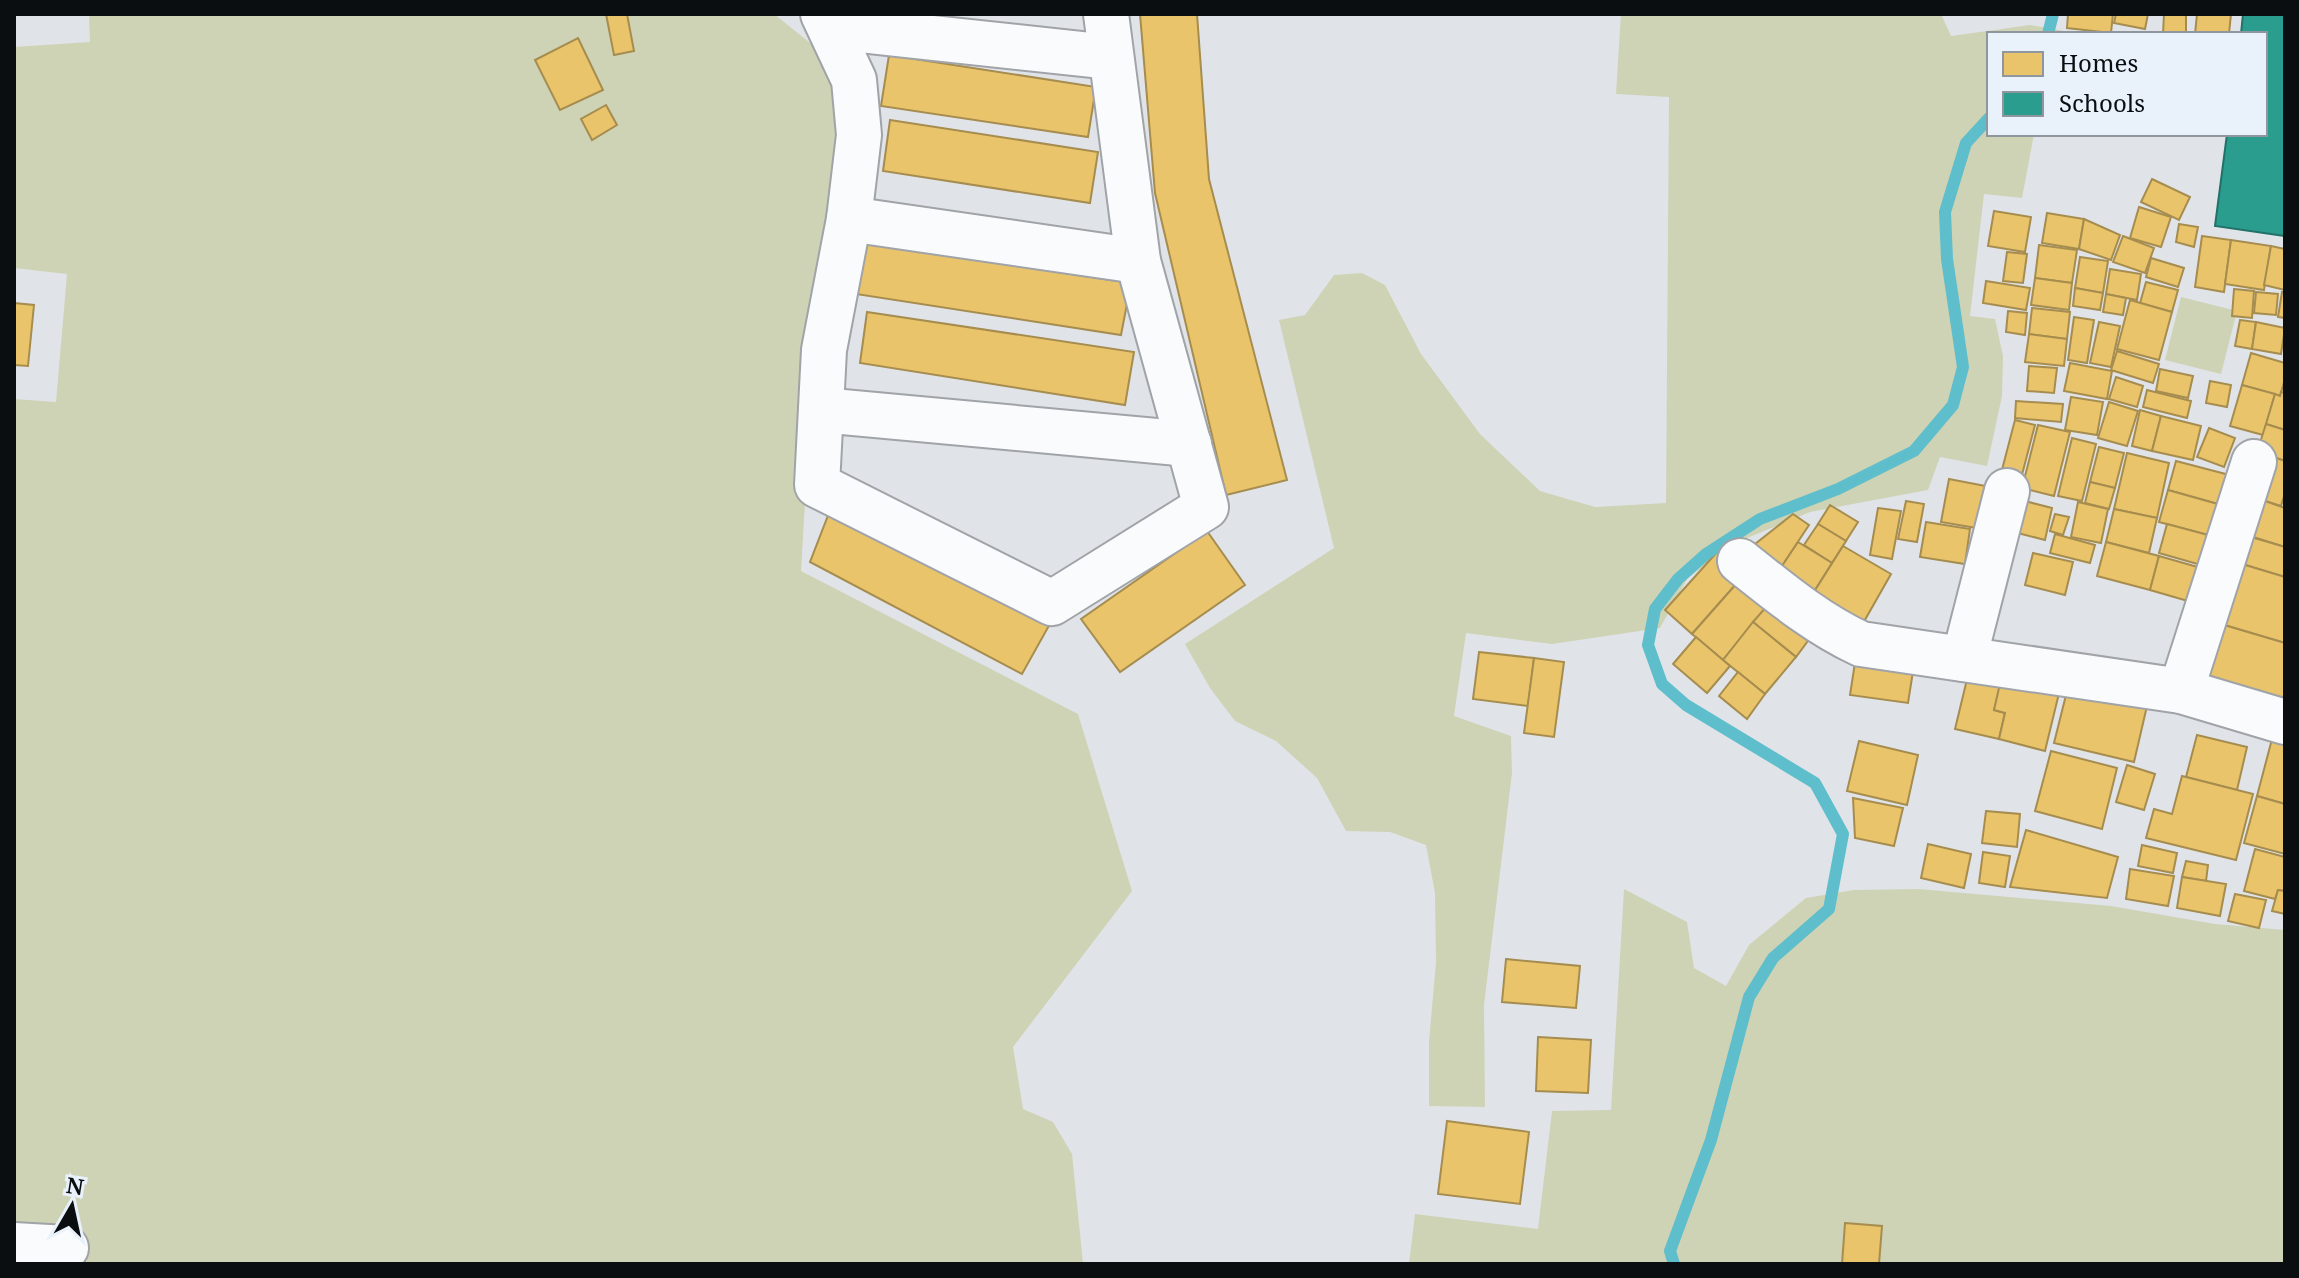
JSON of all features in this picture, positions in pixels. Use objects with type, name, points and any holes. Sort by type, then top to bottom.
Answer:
[{"type":"street","points":[[827,20],[854,80],[859,135],[849,219],[824,350],[817,485],[1052,603],[1206,507],[1138,261],[1106,14]]},
{"type":"street","points":[[827,20],[1110,57]]},
{"type":"street","points":[[849,219],[1138,261]]},
{"type":"street","points":[[821,410],[1189,444]]},
{"type":"street","points":[[2181,691],[2254,462]]},
{"type":"street","points":[[1964,659],[2007,491]]},
{"type":"street","points":[[1740,561],[1820,622],[1861,644],[2181,691],[2285,722]]},
{"type":"street","points":[[14,1245],[66,1248]]},
{"type":"green space","points":[[89,14],[774,14],[844,70],[847,119],[815,331],[801,571],[1078,714],[1132,891],[1013,1047],[1023,1109],[1053,1122],[1072,1154],[1083,1264],[14,1264],[14,399],[56,402],[67,274],[14,268],[14,47],[90,42]]},
{"type":"green space","points":[[1621,14],[1941,14],[1951,36],[2030,25],[2070,32],[1987,32],[1987,136],[2034,136],[2022,198],[1984,194],[1970,316],[1995,319],[2003,356],[2002,396],[1987,466],[1940,457],[1928,490],[1810,512],[1730,545],[1687,579],[1660,628],[1552,644],[1466,633],[1454,716],[1511,736],[1512,773],[1484,1005],[1485,1107],[1429,1106],[1429,1042],[1436,962],[1435,893],[1426,845],[1390,832],[1346,831],[1317,778],[1276,741],[1235,721],[1210,688],[1185,644],[1334,548],[1279,320],[1305,315],[1334,275],[1362,273],[1385,285],[1421,354],[1480,434],[1540,491],[1595,507],[1666,503],[1669,97],[1616,94]]},
{"type":"green space","points":[[2181,297],[2237,311],[2221,374],[2165,360]]},
{"type":"green space","points":[[1624,889],[1687,922],[1694,968],[1726,986],[1749,945],[1806,898],[1854,890],[1919,889],[2111,906],[2215,924],[2285,930],[2285,1264],[1409,1264],[1415,1214],[1538,1229],[1552,1111],[1611,1110]]},
{"type":"building: Homes","points":[[606,14],[627,14],[634,51],[614,55]]},
{"type":"building: Homes","points":[[1140,14],[1197,14],[1209,179],[1287,480],[1226,495],[1155,193]]},
{"type":"building: Homes","points":[[2068,14],[2113,14],[2111,32],[2067,28]]},
{"type":"building: Homes","points":[[2116,14],[2148,14],[2145,29],[2114,23]]},
{"type":"building: Homes","points":[[2164,14],[2186,14],[2186,32],[2163,32]]},
{"type":"building: Homes","points":[[2197,14],[2231,14],[2229,32],[2195,32]]},
{"type":"building: Homes","points":[[578,38],[603,90],[560,110],[535,60]]},
{"type":"building: Homes","points":[[889,55],[1096,87],[1088,137],[881,106]]},
{"type":"building: Homes","points":[[606,105],[617,125],[592,140],[581,119]]},
{"type":"building: Homes","points":[[890,120],[1098,152],[1090,203],[883,171]]},
{"type":"building: Homes","points":[[2152,179],[2190,197],[2179,220],[2141,202]]},
{"type":"building: Homes","points":[[2139,207],[2171,217],[2161,247],[2130,238]]},
{"type":"building: Homes","points":[[1994,211],[2031,217],[2025,252],[1988,246]]},
{"type":"building: Homes","points":[[2047,213],[2084,219],[2079,249],[2042,243]]},
{"type":"building: Homes","points":[[2084,219],[2120,235],[2111,260],[2079,249]]},
{"type":"building: Homes","points":[[2179,224],[2198,227],[2194,247],[2176,242]]},
{"type":"building: Homes","points":[[2123,236],[2154,248],[2145,273],[2113,262]]},
{"type":"building: Homes","points":[[2202,236],[2231,240],[2224,292],[2195,287]]},
{"type":"building: Homes","points":[[2231,240],[2271,246],[2264,290],[2225,284]]},
{"type":"building: Homes","points":[[863,243],[1131,283],[1121,335],[856,294]]},
{"type":"building: Homes","points":[[2039,245],[2077,250],[2072,283],[2035,278]]},
{"type":"building: Homes","points":[[2271,246],[2285,249],[2285,290],[2264,285]]},
{"type":"building: Homes","points":[[2007,252],[2027,254],[2023,283],[2003,281]]},
{"type":"building: Homes","points":[[2080,257],[2108,261],[2103,293],[2075,288]]},
{"type":"building: Homes","points":[[2151,258],[2184,268],[2178,287],[2146,277]]},
{"type":"building: Homes","points":[[2110,269],[2141,274],[2137,300],[2106,294]]},
{"type":"building: Homes","points":[[2035,278],[2072,283],[2069,310],[2031,305]]},
{"type":"building: Homes","points":[[1986,281],[2030,288],[2026,310],[1983,303]]},
{"type":"building: Homes","points":[[2146,282],[2178,290],[2172,312],[2140,303]]},
{"type":"building: Homes","points":[[2075,288],[2103,293],[2100,310],[2073,306]]},
{"type":"building: Homes","points":[[2234,289],[2254,291],[2252,318],[2232,316]]},
{"type":"building: Homes","points":[[2256,292],[2278,294],[2276,315],[2254,313]]},
{"type":"building: Homes","points":[[2282,292],[2285,292],[2285,318],[2278,317]]},
{"type":"building: Homes","points":[[2106,294],[2126,298],[2123,315],[2103,312]]},
{"type":"building: Homes","points":[[2130,300],[2172,312],[2159,360],[2117,349]]},
{"type":"building: Homes","points":[[14,303],[34,305],[28,366],[14,365]]},
{"type":"building: Homes","points":[[2032,308],[2070,312],[2067,339],[2029,334]]},
{"type":"building: Homes","points":[[2008,311],[2027,313],[2025,335],[2006,332]]},
{"type":"building: Homes","points":[[867,312],[1134,352],[1125,405],[860,363]]},
{"type":"building: Homes","points":[[2074,317],[2094,320],[2087,363],[2068,360]]},
{"type":"building: Homes","points":[[2240,320],[2256,322],[2252,349],[2235,346]]},
{"type":"building: Homes","points":[[2099,322],[2120,326],[2111,367],[2090,363]]},
{"type":"building: Homes","points":[[2256,322],[2285,328],[2281,354],[2252,349]]},
{"type":"building: Homes","points":[[2029,334],[2067,339],[2064,366],[2025,362]]},
{"type":"building: Homes","points":[[2117,351],[2159,364],[2153,383],[2111,370]]},
{"type":"building: Homes","points":[[2251,353],[2285,363],[2280,396],[2242,385]]},
{"type":"building: Homes","points":[[2070,363],[2112,371],[2107,399],[2064,391]]},
{"type":"building: Homes","points":[[2029,366],[2057,368],[2054,393],[2027,391]]},
{"type":"building: Homes","points":[[2160,369],[2193,376],[2188,398],[2156,391]]},
{"type":"building: Homes","points":[[2116,377],[2143,386],[2137,407],[2109,399]]},
{"type":"building: Homes","points":[[2210,381],[2231,385],[2227,407],[2206,403]]},
{"type":"building: Homes","points":[[2242,385],[2275,394],[2263,435],[2230,426]]},
{"type":"building: Homes","points":[[2147,390],[2191,401],[2187,418],[2143,407]]},
{"type":"building: Homes","points":[[2281,392],[2285,393],[2285,430],[2266,424],[2275,394],[2280,396]]},
{"type":"building: Homes","points":[[2071,397],[2103,402],[2097,435],[2065,430]]},
{"type":"building: Homes","points":[[2016,401],[2063,404],[2061,422],[2015,418]]},
{"type":"building: Homes","points":[[2109,402],[2138,411],[2127,446],[2098,438]]},
{"type":"building: Homes","points":[[2140,410],[2161,416],[2152,451],[2132,446]]},
{"type":"building: Homes","points":[[2161,416],[2201,426],[2193,460],[2152,451]]},
{"type":"building: Homes","points":[[2015,420],[2035,425],[2018,490],[1998,485]]},
{"type":"building: Homes","points":[[2266,424],[2285,430],[2285,461],[2257,452]]},
{"type":"building: Homes","points":[[2038,425],[2070,432],[2054,496],[2022,488]]},
{"type":"building: Homes","points":[[2209,428],[2235,438],[2224,467],[2197,457]]},
{"type":"building: Homes","points":[[2072,438],[2096,444],[2082,501],[2058,496]]},
{"type":"building: Homes","points":[[2099,447],[2124,453],[2115,488],[2090,482]]},
{"type":"building: Homes","points":[[2127,453],[2169,463],[2157,518],[2114,509]]},
{"type":"building: Homes","points":[[2265,454],[2285,461],[2285,493],[2281,506],[2252,497]]},
{"type":"building: Homes","points":[[2176,461],[2241,478],[2232,508],[2168,490]]},
{"type":"building: Homes","points":[[1949,479],[1996,488],[1988,530],[1941,522]]},
{"type":"building: Homes","points":[[2090,482],[2115,488],[2109,509],[2085,503]]},
{"type":"building: Homes","points":[[2168,490],[2232,508],[2223,539],[2159,522]]},
{"type":"building: Homes","points":[[2017,499],[2052,508],[2045,540],[2010,531]]},
{"type":"building: Homes","points":[[1906,501],[1924,504],[1917,542],[1898,539]]},
{"type":"building: Homes","points":[[2265,501],[2285,508],[2285,547],[2253,537]]},
{"type":"building: Homes","points":[[2078,502],[2108,509],[2101,543],[2071,537]]},
{"type":"building: Homes","points":[[1830,505],[1858,522],[1846,541],[1818,524]]},
{"type":"building: Homes","points":[[1878,508],[1901,511],[1892,559],[1870,555]]},
{"type":"building: Homes","points":[[2114,509],[2157,518],[2149,553],[2106,542]]},
{"type":"building: Homes","points":[[829,513],[1051,622],[1022,674],[810,562]]},
{"type":"building: Homes","points":[[1793,514],[1809,525],[1778,572],[1745,552]]},
{"type":"building: Homes","points":[[2055,514],[2069,517],[2063,535],[2050,531]]},
{"type":"building: Homes","points":[[1926,522],[1970,529],[1965,564],[1920,557]]},
{"type":"building: Homes","points":[[1818,524],[1846,541],[1832,563],[1804,545]]},
{"type":"building: Homes","points":[[2167,524],[2223,539],[2215,569],[2159,553]]},
{"type":"building: Homes","points":[[1207,531],[1245,585],[1120,672],[1081,619]]},
{"type":"building: Homes","points":[[2055,534],[2095,545],[2090,563],[2050,553]]},
{"type":"building: Homes","points":[[2241,534],[2285,547],[2285,577],[2232,561]]},
{"type":"building: Homes","points":[[1798,542],[1832,563],[1812,595],[1778,572]]},
{"type":"building: Homes","points":[[2106,542],[2159,556],[2150,590],[2097,576]]},
{"type":"building: Homes","points":[[1843,546],[1891,574],[1862,625],[1812,595]]},
{"type":"building: Homes","points":[[1718,551],[1745,574],[1692,634],[1665,610]]},
{"type":"building: Homes","points":[[2033,553],[2073,562],[2065,595],[2025,585]]},
{"type":"building: Homes","points":[[2159,556],[2215,572],[2205,606],[2150,590]]},
{"type":"building: Homes","points":[[2232,561],[2285,577],[2285,643],[2214,622]]},
{"type":"building: Homes","points":[[1745,574],[1774,598],[1723,660],[1692,634]]},
{"type":"building: Homes","points":[[1774,598],[1816,630],[1796,657],[1753,622]]},
{"type":"building: Homes","points":[[1753,622],[1796,657],[1765,694],[1723,660]]},
{"type":"building: Homes","points":[[2214,622],[2285,643],[2285,704],[2197,678]]},
{"type":"building: Homes","points":[[1696,637],[1730,666],[1707,693],[1673,664]]},
{"type":"building: Homes","points":[[1479,652],[1534,658],[1528,706],[1473,699]]},
{"type":"building: Homes","points":[[1856,656],[1914,665],[1908,703],[1850,695]]},
{"type":"building: Homes","points":[[1534,658],[1564,662],[1554,737],[1524,733]]},
{"type":"building: Homes","points":[[1969,671],[2002,679],[1994,710],[2005,713],[1999,739],[1955,729]]},
{"type":"building: Homes","points":[[1738,672],[1765,694],[1747,719],[1719,696]]},
{"type":"building: Homes","points":[[2002,675],[2060,689],[2045,751],[1999,739],[2005,713],[1994,710]]},
{"type":"building: Homes","points":[[2068,687],[2147,706],[2134,762],[2054,743]]},
{"type":"building: Homes","points":[[2197,735],[2247,747],[2237,790],[2186,777]]},
{"type":"building: Homes","points":[[2272,739],[2285,743],[2285,804],[2257,796]]},
{"type":"building: Homes","points":[[1859,741],[1918,755],[1907,805],[1847,791]]},
{"type":"building: Homes","points":[[2051,751],[2117,768],[2102,829],[2035,811]]},
{"type":"building: Homes","points":[[2127,765],[2155,774],[2144,810],[2116,802]]},
{"type":"building: Homes","points":[[2182,776],[2253,794],[2236,860],[2146,838],[2154,809],[2172,814]]},
{"type":"building: Homes","points":[[2257,796],[2285,804],[2285,854],[2244,843]]},
{"type":"building: Homes","points":[[1853,798],[1903,808],[1894,846],[1855,838]]},
{"type":"building: Homes","points":[[1986,811],[2020,814],[2017,847],[1982,843]]},
{"type":"building: Homes","points":[[2026,830],[2118,857],[2107,898],[2010,887]]},
{"type":"building: Homes","points":[[1928,844],[1971,854],[1964,888],[1921,878]]},
{"type":"building: Homes","points":[[2142,845],[2177,853],[2173,873],[2138,866]]},
{"type":"building: Homes","points":[[2255,849],[2285,857],[2285,891],[2278,890],[2275,899],[2244,891]]},
{"type":"building: Homes","points":[[1983,852],[2010,856],[2005,887],[1979,883]]},
{"type":"building: Homes","points":[[2186,861],[2208,865],[2206,881],[2182,877]]},
{"type":"building: Homes","points":[[2130,869],[2174,876],[2168,906],[2126,899]]},
{"type":"building: Homes","points":[[2182,877],[2226,884],[2220,916],[2177,908]]},
{"type":"building: Homes","points":[[2278,890],[2285,891],[2285,914],[2272,911]]},
{"type":"building: Homes","points":[[2235,894],[2266,900],[2259,928],[2228,921]]},
{"type":"building: Homes","points":[[1506,959],[1580,966],[1576,1008],[1502,1002]]},
{"type":"building: Homes","points":[[1538,1037],[1591,1040],[1588,1093],[1536,1091]]},
{"type":"building: Homes","points":[[1447,1121],[1529,1132],[1520,1204],[1438,1194]]},
{"type":"building: Homes","points":[[1845,1223],[1882,1226],[1879,1264],[1842,1264]]},
{"type":"building: Schools","points":[[2243,14],[2285,14],[2285,236],[2215,226],[2227,136],[2267,136],[2267,32],[2241,32]]},
{"type":"waterway","points":[[2048,32],[2053,14]]},
{"type":"waterway","points":[[1674,1264],[1670,1251],[1711,1140],[1749,997],[1773,958],[1829,909],[1843,834],[1815,783],[1686,705],[1662,684],[1648,645],[1655,609],[1678,579],[1706,554],[1760,519],[1838,489],[1914,451],[1953,405],[1963,367],[1947,259],[1945,212],[1966,143],[1987,120]]}]
